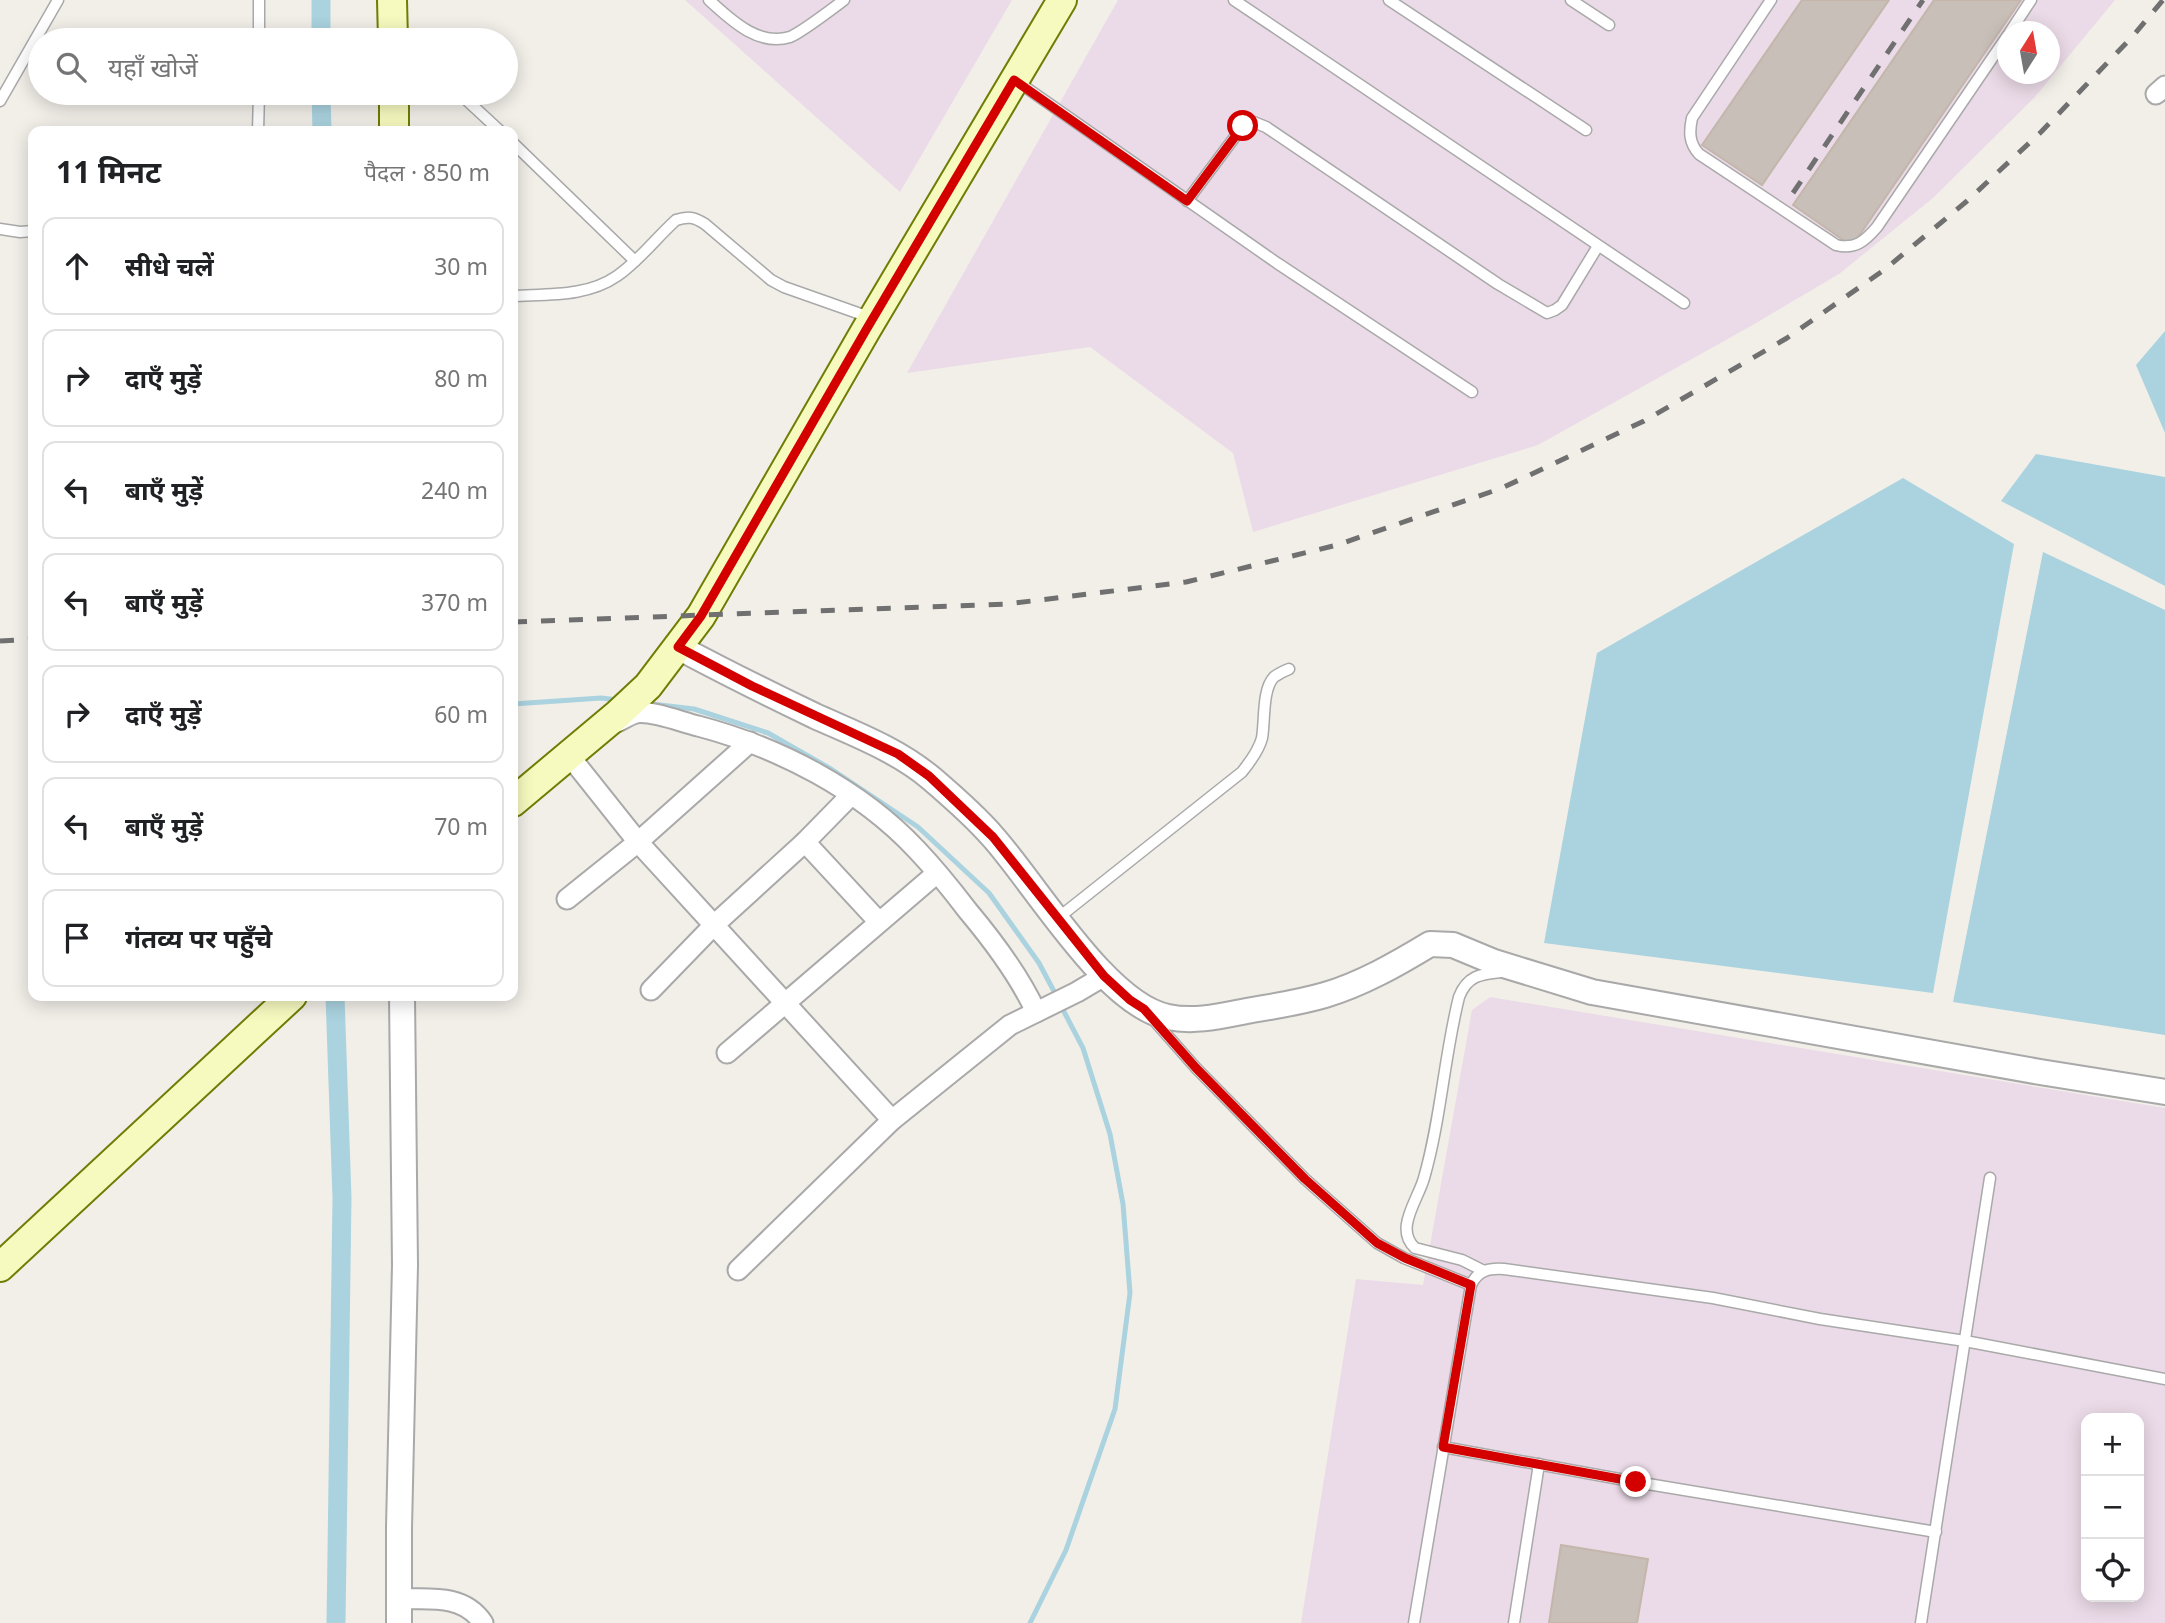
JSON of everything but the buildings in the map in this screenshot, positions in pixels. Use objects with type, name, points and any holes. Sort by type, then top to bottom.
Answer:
[{"type":"main road","points":[[392,0],[393,28]]},
{"type":"main road","points":[[518,798],[648,686],[701,616],[1062,0]]},
{"type":"main road","points":[[394,105],[394,126]]},
{"type":"main road","points":[[0,1267],[286,1001]]},
{"type":"street","points":[[678,647],[752,686],[898,754],[929,776],[993,837],[1104,976],[1144,1009],[1169,1017],[1194,1019],[1288,1004],[1327,994],[1363,981],[1430,944],[1440,943],[1453,944],[1519,970],[1592,992],[2026,1070],[2165,1092]]},
{"type":"street","points":[[596,733],[632,714],[645,713],[750,742],[809,769],[865,805],[916,849],[1042,1008]]},
{"type":"street","points":[[567,899],[638,842],[750,742]]},
{"type":"street","points":[[568,754],[638,842],[892,1121]]},
{"type":"street","points":[[651,990],[714,925],[806,842],[851,795]]},
{"type":"street","points":[[806,842],[879,922]]},
{"type":"street","points":[[727,1053],[937,873]]},
{"type":"street","points":[[738,1269],[892,1121],[1010,1025],[1104,976]]},
{"type":"street","points":[[402,1001],[405,1265],[399,1611],[444,1599],[470,1608],[483,1623]]},
{"type":"lane","points":[[42,28],[58,0]]},
{"type":"lane","points":[[259,0],[259,28]]},
{"type":"lane","points":[[709,0],[747,30],[776,39],[792,36],[844,0]]},
{"type":"lane","points":[[1234,0],[1684,303]]},
{"type":"lane","points":[[1389,0],[1586,130]]},
{"type":"lane","points":[[1571,0],[1609,25]]},
{"type":"lane","points":[[1771,0],[1692,118],[1692,146],[1699,154],[1836,245],[1846,248],[1867,239],[1877,227],[1997,51]]},
{"type":"lane","points":[[2017,21],[2031,0]]},
{"type":"lane","points":[[0,101],[28,52]]},
{"type":"lane","points":[[1014,80],[1277,263],[1472,392]]},
{"type":"lane","points":[[258,126],[259,105]]},
{"type":"lane","points":[[472,105],[495,126]]},
{"type":"lane","points":[[1187,201],[1243,126],[1251,121],[1266,127],[1497,285],[1547,313],[1562,305],[1598,246]]},
{"type":"lane","points":[[518,149],[635,261]]},
{"type":"lane","points":[[518,296],[588,290],[618,276],[676,220],[684,217],[694,218],[705,224],[784,287],[873,319]]},
{"type":"lane","points":[[0,229],[28,231]]},
{"type":"lane","points":[[1058,918],[1242,772],[1250,763],[1262,739],[1266,702],[1272,681],[1289,669]]},
{"type":"lane","points":[[1484,1271],[1462,1260],[1415,1248],[1406,1236],[1406,1227],[1423,1181],[1436,1129],[1455,1014],[1462,988],[1475,975],[1519,970]]},
{"type":"lane","points":[[1144,1009],[1196,1068],[1296,1170],[1357,1226],[1390,1251],[1471,1285]]},
{"type":"lane","points":[[1921,1623],[1990,1178]]},
{"type":"lane","points":[[1414,1623],[1471,1285],[1474,1278],[1491,1268],[1700,1297],[1965,1341],[2165,1379]]},
{"type":"lane","points":[[1443,1447],[1936,1532]]},
{"type":"lane","points":[[1514,1623],[1539,1464]]},
{"type":"shaded area","points":[[685,0],[1012,0],[900,192]]},
{"type":"shaded area","points":[[1118,0],[2115,0],[2060,67],[2060,21],[1997,21],[1997,84],[2046,84],[1933,198],[1839,274],[1538,445],[1253,532],[1233,453],[1090,347],[907,373]]},
{"type":"shaded area","points":[[1490,997],[2165,1108],[2165,1623],[1301,1623],[1356,1279],[1423,1285],[1472,1010]]},
{"type":"water","points":[[2165,331],[2165,433],[2136,365]]},
{"type":"water","points":[[2036,454],[2165,477],[2165,586],[2001,501]]},
{"type":"water","points":[[1903,478],[2014,544],[1933,993],[1544,943],[1597,653]]},
{"type":"water","points":[[2043,552],[2165,610],[2165,1035],[1953,1002]]},
{"type":"waterway","points":[[321,0],[321,28]]},
{"type":"waterway","points":[[321,105],[322,126]]},
{"type":"waterway","points":[[518,704],[601,698],[618,700]]},
{"type":"waterway","points":[[652,704],[694,709],[768,733],[831,769],[918,827],[989,893],[1039,963],[1057,997]]},
{"type":"waterway","points":[[335,1001],[342,1198],[336,1623]]},
{"type":"waterway","points":[[1030,1623],[1066,1550],[1115,1409],[1130,1293],[1123,1204],[1110,1134],[1083,1048],[1061,1006]]},
{"type":"railway","points":[[1793,193],[1923,0]]},
{"type":"railway","points":[[518,622],[1007,604],[1186,582],[1337,545],[1502,488],[1644,421],[1787,338],[1884,270],[1967,201],[2041,132],[2132,37],[2163,0]]},
{"type":"railway","points":[[0,641],[28,639]]},
{"type":"route","points":[[1243,126],[1187,201],[1014,80],[701,616],[678,647],[752,686],[898,754],[929,776],[993,837],[1104,976],[1144,1009],[1196,1068],[1305,1179],[1377,1243],[1405,1258],[1471,1285],[1443,1447],[1636,1482]]}]
